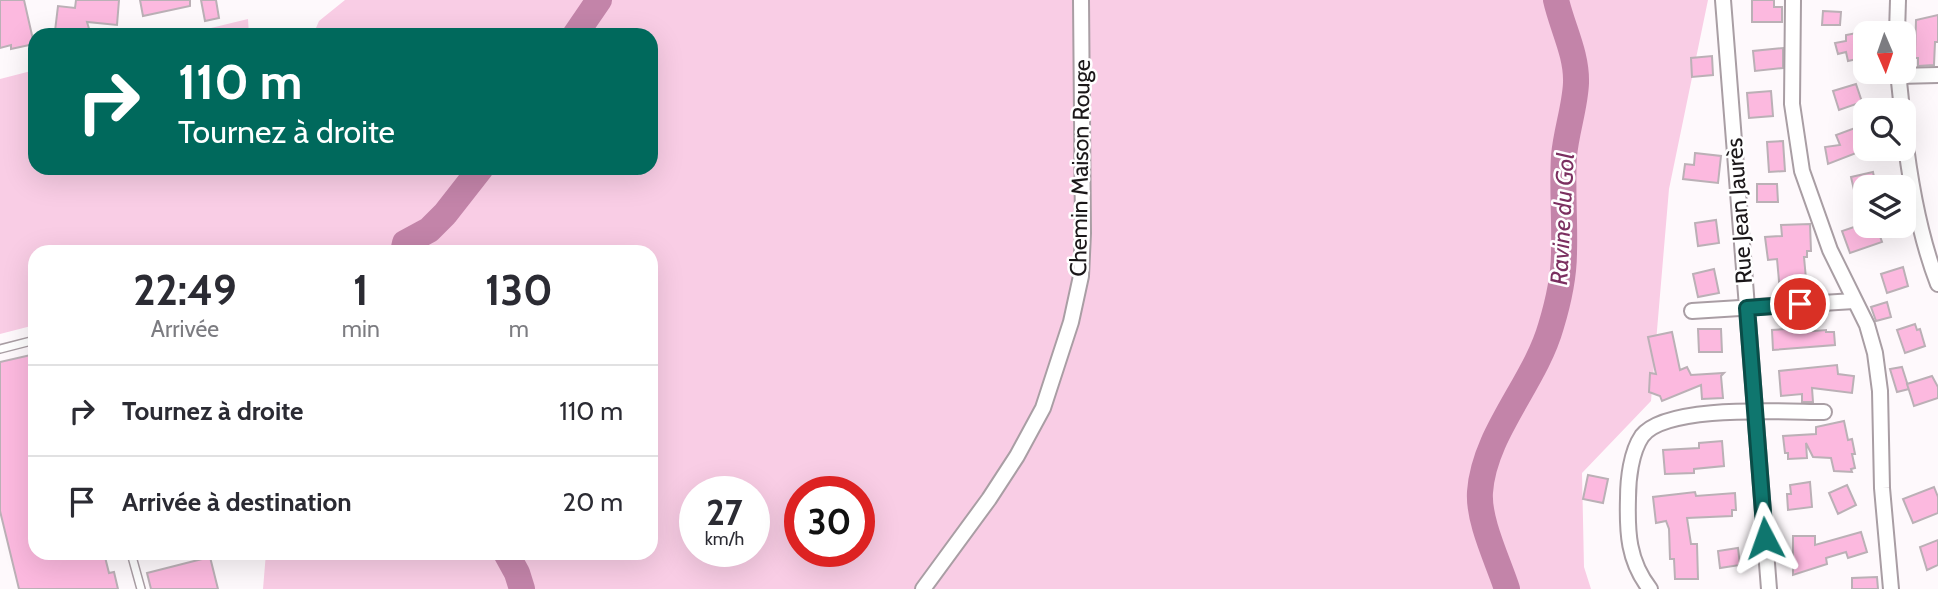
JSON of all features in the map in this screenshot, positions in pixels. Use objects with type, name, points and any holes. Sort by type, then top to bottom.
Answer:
[{"type":"street","name":"Chemin Maison Rouge","points":[[923,589],[1017,456],[1042,408],[1071,323],[1081,276],[1083,233],[1081,0]]},
{"type":"street","name":"Rue Jean Jaurès","points":[[1723,0],[1769,589]]},
{"type":"street","points":[[1793,0],[1792,104],[1802,171],[1830,250],[1867,325],[1875,353],[1880,391],[1882,488],[1891,589]]},
{"type":"street","points":[[1897,21],[1898,0]]},
{"type":"street","points":[[1916,74],[1938,75]]},
{"type":"street","points":[[1907,161],[1927,256],[1938,284]]},
{"type":"street","points":[[1692,311],[1854,301]]},
{"type":"street","points":[[1650,589],[1637,571],[1630,553],[1628,520],[1628,485],[1633,458],[1642,436],[1663,421],[1681,416],[1824,412]]},
{"type":"lane","points":[[0,349],[28,342]]},
{"type":"lane","points":[[133,560],[141,589]]},
{"type":"shaded area","points":[[345,0],[1708,0],[1669,189],[1651,401],[1582,473],[1584,567],[1591,589],[263,589],[265,560],[658,560],[658,245],[28,245],[28,327],[0,334],[0,79],[28,72],[28,175],[658,175],[658,28],[316,28],[319,21]]},
{"type":"shaded area","points":[[248,19],[249,28],[211,28]]},
{"type":"building","points":[[0,0],[24,0],[30,28],[28,28],[28,45],[0,48]]},
{"type":"building","points":[[76,0],[119,0],[117,25],[87,22],[89,28],[55,28],[58,6],[75,8]]},
{"type":"building","points":[[140,0],[190,0],[190,6],[143,16]]},
{"type":"building","points":[[201,0],[216,0],[219,18],[205,21]]},
{"type":"building","points":[[1752,0],[1774,0],[1774,7],[1782,7],[1782,22],[1752,22]]},
{"type":"building","points":[[1823,11],[1841,12],[1840,25],[1822,25]]},
{"type":"building","points":[[1938,15],[1938,42],[1935,42],[1934,65],[1918,66],[1916,20]]},
{"type":"building","points":[[1853,34],[1853,60],[1848,61],[1846,52],[1838,54],[1835,43],[1846,41],[1846,35]]},
{"type":"building","points":[[1783,48],[1783,68],[1755,71],[1753,51]]},
{"type":"building","points":[[1712,56],[1713,75],[1692,77],[1691,58]]},
{"type":"building","points":[[1856,84],[1861,98],[1853,98],[1853,105],[1839,110],[1833,91]]},
{"type":"building","points":[[1771,91],[1773,116],[1749,118],[1747,93]]},
{"type":"building","points":[[1853,129],[1853,154],[1828,164],[1825,147],[1840,145],[1836,135]]},
{"type":"building","points":[[1783,141],[1785,171],[1769,172],[1767,142]]},
{"type":"building","points":[[1695,153],[1721,156],[1718,183],[1683,179],[1685,164],[1694,165]]},
{"type":"building","points":[[1757,184],[1777,184],[1778,202],[1757,202]]},
{"type":"building","points":[[1716,220],[1719,243],[1698,246],[1695,223]]},
{"type":"building","points":[[1810,224],[1811,251],[1807,251],[1807,257],[1804,257],[1807,290],[1780,292],[1777,259],[1768,260],[1765,237],[1782,236],[1781,225]]},
{"type":"building","points":[[1853,227],[1853,238],[1881,238],[1882,242],[1850,253],[1842,231]]},
{"type":"building","points":[[1903,267],[1908,286],[1887,293],[1881,274]]},
{"type":"building","points":[[1714,269],[1719,293],[1698,297],[1693,274]]},
{"type":"building","points":[[1887,302],[1891,317],[1876,321],[1871,307]]},
{"type":"building","points":[[1915,324],[1917,330],[1920,329],[1925,346],[1905,353],[1897,330]]},
{"type":"building","points":[[1802,328],[1803,332],[1834,332],[1835,345],[1773,350],[1772,330]]},
{"type":"building","points":[[1698,329],[1721,329],[1722,352],[1699,352]]},
{"type":"building","points":[[1672,332],[1680,370],[1687,367],[1691,375],[1724,373],[1721,376],[1723,398],[1702,399],[1701,385],[1662,401],[1660,396],[1649,392],[1650,373],[1656,374],[1648,337]]},
{"type":"building","points":[[28,356],[28,560],[106,560],[109,573],[114,572],[118,589],[19,589],[0,511],[0,362]]},
{"type":"building","points":[[1837,365],[1838,374],[1854,376],[1852,393],[1812,388],[1813,402],[1802,402],[1802,394],[1781,396],[1779,371]]},
{"type":"building","points":[[1902,367],[1909,389],[1897,392],[1890,369]]},
{"type":"building","points":[[1932,376],[1938,387],[1938,398],[1914,406],[1907,384]]},
{"type":"building","points":[[1844,421],[1848,440],[1852,439],[1855,454],[1852,454],[1855,468],[1851,469],[1852,472],[1834,471],[1831,458],[1813,457],[1806,443],[1807,458],[1788,459],[1783,436],[1816,434],[1816,427]]},
{"type":"building","points":[[1722,441],[1724,466],[1694,469],[1694,473],[1665,474],[1663,450],[1699,448],[1699,443]]},
{"type":"building","points":[[1588,475],[1608,479],[1603,503],[1583,499]]},
{"type":"building","points":[[1810,482],[1812,507],[1788,510],[1787,494],[1791,494],[1790,485]]},
{"type":"building","points":[[1847,485],[1856,505],[1838,514],[1829,493]]},
{"type":"building","points":[[1934,487],[1938,497],[1938,513],[1913,523],[1903,499]]},
{"type":"building","points":[[1695,492],[1696,496],[1735,493],[1736,510],[1732,510],[1732,516],[1687,518],[1691,544],[1697,544],[1698,579],[1675,579],[1674,559],[1670,559],[1669,529],[1666,521],[1656,523],[1653,497]]},
{"type":"building","points":[[1861,532],[1867,552],[1848,558],[1846,552],[1826,558],[1827,564],[1793,575],[1793,536],[1815,536],[1815,545]]},
{"type":"building","points":[[1938,540],[1938,565],[1927,570],[1920,547]]},
{"type":"building","points":[[1738,548],[1740,565],[1720,568],[1718,551]]},
{"type":"building","points":[[198,560],[211,560],[218,589],[151,589],[147,573]]},
{"type":"building","points":[[1877,577],[1878,589],[1852,589],[1852,578]]},
{"type":"waterway","points":[[580,28],[599,0]]},
{"type":"waterway","name":"Ravine du Gol","points":[[1507,589],[1485,528],[1480,492],[1491,449],[1544,347],[1562,280],[1564,156],[1574,101],[1576,72],[1556,0]]},
{"type":"waterway","points":[[405,245],[429,230],[476,175]]},
{"type":"waterway","points":[[510,560],[522,589]]},
{"type":"route","points":[[1765,538],[1747,308],[1800,304]]}]
